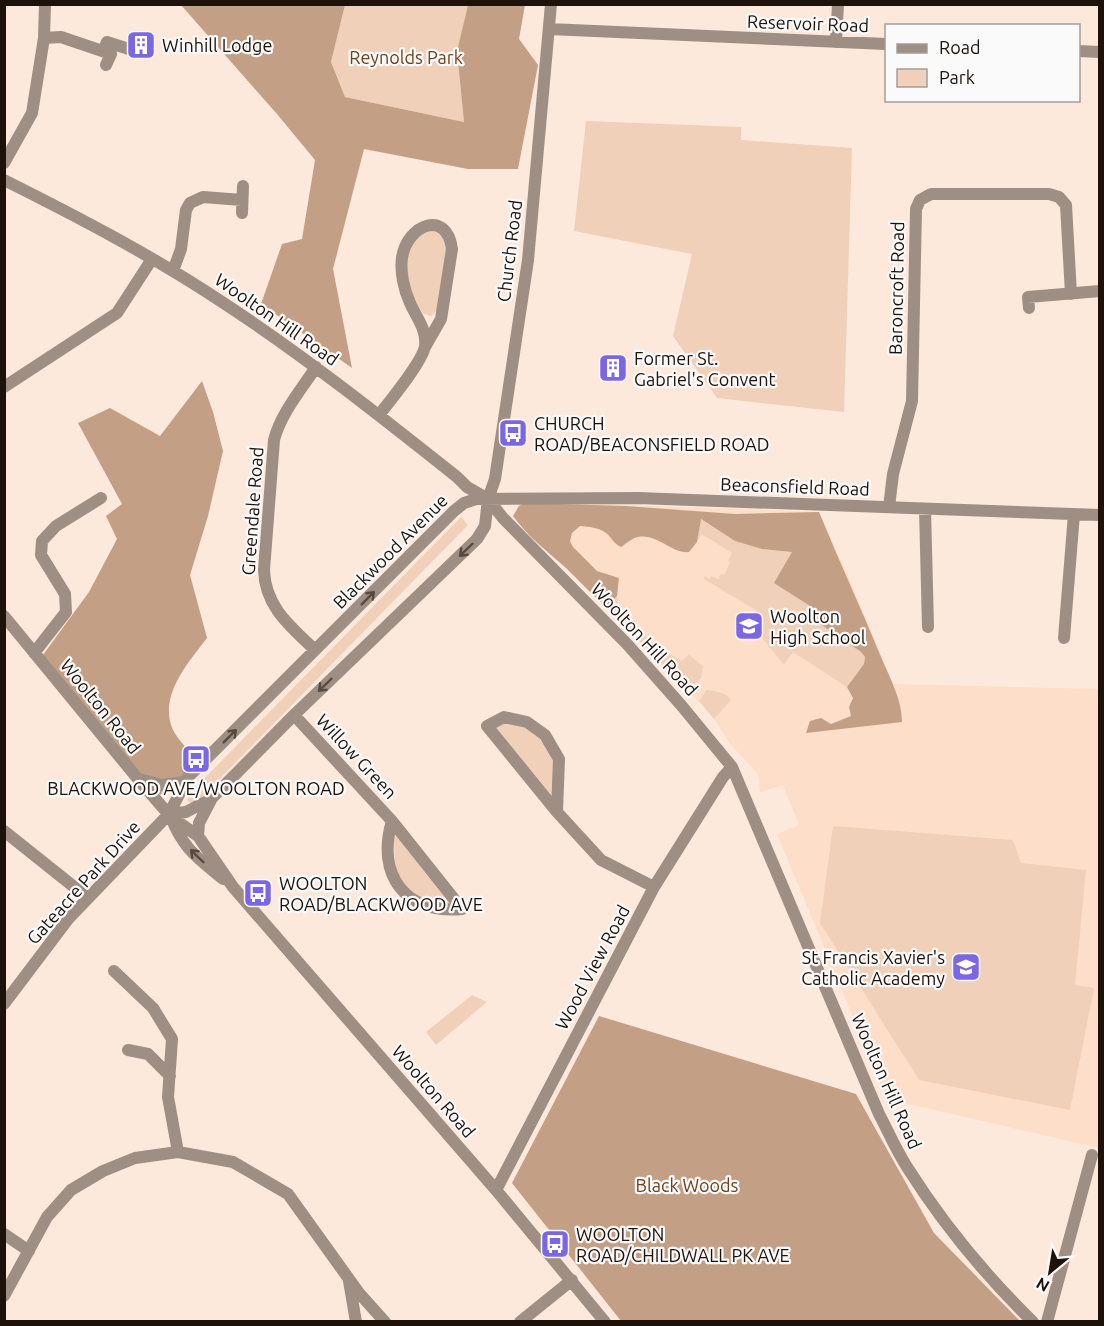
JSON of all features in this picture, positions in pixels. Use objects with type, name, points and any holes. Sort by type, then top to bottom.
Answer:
[{"type":"street","points":[[4,163],[32,112],[44,38],[45,4]]},
{"type":"street","name":"Church Road","points":[[488,499],[495,479],[528,260],[551,4]]},
{"type":"street","points":[[836,42],[838,4]]},
{"type":"street","name":"Reservoir Road","points":[[549,29],[885,44]]},
{"type":"street","points":[[44,38],[61,37],[111,54],[106,65]]},
{"type":"street","points":[[103,51],[107,42],[132,50]]},
{"type":"street","points":[[1080,51],[1100,52]]},
{"type":"street","name":"Woolton Hill Road","points":[[4,180],[83,219],[173,271],[227,305],[316,368],[379,415],[468,487],[488,499],[503,518],[627,644],[732,767],[879,1114],[906,1166],[947,1226],[994,1283],[1033,1322]]},
{"type":"street","points":[[242,213],[243,186]]},
{"type":"street","name":"Baroncroft Road","points":[[889,507],[893,474],[912,401],[916,209],[920,200],[931,194],[1049,194],[1059,197],[1066,206],[1071,294]]},
{"type":"street","points":[[173,271],[181,249],[186,210],[190,203],[203,197],[242,200]]},
{"type":"street","points":[[379,415],[408,377],[441,319],[452,249],[451,237],[444,229],[435,226],[424,226],[416,230],[407,241],[402,258],[403,279],[410,303],[421,322],[425,346]]},
{"type":"street","points":[[4,387],[117,313],[152,259]]},
{"type":"street","points":[[1028,297],[1100,291]]},
{"type":"street","name":"Greendale Road","points":[[315,650],[280,616],[271,603],[266,590],[264,570],[274,440],[277,427],[316,368]]},
{"type":"street","points":[[34,653],[66,612],[65,594],[41,555],[42,541],[56,525],[101,498]]},
{"type":"street","name":"Beaconsfield Road","points":[[488,499],[638,498],[1100,515]]},
{"type":"street","points":[[170,815],[186,812],[211,799],[294,715],[477,539],[485,526],[488,499]]},
{"type":"street","name":"Blackwood Avenue","points":[[170,815],[184,782],[454,511],[469,501],[488,499]]},
{"type":"street","points":[[925,509],[928,627]]},
{"type":"street","points":[[1064,638],[1074,514]]},
{"type":"street","name":"Woolton Road","points":[[4,616],[138,779],[170,815],[198,836],[232,887],[496,1190],[605,1322]]},
{"type":"street","name":"Willow Green","points":[[294,715],[392,821],[462,909],[446,911],[431,908],[407,896],[399,888],[389,866],[387,853],[392,821]]},
{"type":"street","points":[[556,812],[559,759],[545,735],[528,722],[504,717],[486,726],[556,812],[601,860],[654,887]]},
{"type":"street","name":"Wood View Road","points":[[496,1190],[654,887],[723,777],[732,767]]},
{"type":"street","points":[[138,779],[162,785],[184,782]]},
{"type":"street","points":[[198,836],[199,823],[211,799]]},
{"type":"street","name":"Woolton Road","points":[[170,815],[179,837],[192,852],[232,887]]},
{"type":"street","name":"Gateacre Park Drive","points":[[4,1004],[69,918],[170,815]]},
{"type":"street","points":[[4,831],[88,898]]},
{"type":"street","points":[[114,971],[153,1008],[172,1039],[168,1097],[178,1152]]},
{"type":"street","points":[[128,1050],[148,1054],[170,1076]]},
{"type":"street","points":[[4,1296],[48,1217],[71,1190],[103,1171],[135,1158],[178,1152],[233,1162],[288,1194],[368,1304],[386,1322]]},
{"type":"street","points":[[1047,1322],[1092,1155]]},
{"type":"street","points":[[4,1234],[29,1251]]},
{"type":"street","points":[[349,1279],[356,1322]]},
{"type":"street","points":[[520,1322],[572,1280]]},
{"type":"shaded area","name":"St Francis Xavier's Catholic Academy","points":[[520,501],[819,512],[893,684],[1099,689],[1099,1148],[887,1099],[777,834],[799,825],[783,785],[760,792],[758,774],[730,744],[714,719],[517,509]]},
{"type":"green space","points":[[181,5],[345,5],[331,62],[345,97],[464,122],[457,51],[468,5],[525,5],[519,39],[538,65],[518,169],[468,169],[364,149],[333,269],[352,368],[261,304],[282,244],[302,239],[315,160]]},
{"type":"green space","name":"Reynolds Park","points":[[345,5],[468,5],[457,51],[464,122],[345,97],[331,62]]},
{"type":"green space","points":[[586,121],[741,127],[741,140],[852,148],[844,412],[717,398],[673,336],[692,254],[574,231]]},
{"type":"green space","points":[[421,231],[442,231],[448,242],[440,306],[432,316],[424,314],[411,298],[406,260],[411,242]]},
{"type":"green space","points":[[202,381],[223,451],[208,516],[190,575],[207,638],[177,681],[169,705],[169,717],[173,730],[196,759],[188,777],[160,795],[40,659],[89,592],[117,539],[106,516],[122,504],[78,423],[110,408],[160,436]]},
{"type":"green space","points":[[524,503],[626,506],[735,514],[819,512],[895,689],[902,722],[806,733],[810,721],[821,718],[831,724],[851,716],[849,707],[853,698],[847,687],[864,664],[865,657],[813,619],[818,611],[774,583],[792,552],[762,549],[735,541],[701,519],[697,542],[689,552],[677,550],[645,537],[638,537],[621,547],[603,531],[580,526],[572,533],[570,541],[573,547],[597,571],[619,578],[617,596],[606,607],[519,524],[513,516],[519,506]]},
{"type":"green space","points":[[461,517],[468,525],[199,800],[191,803],[187,800],[192,791]]},
{"type":"green space","points":[[700,519],[735,541],[762,549],[793,552],[818,611],[813,619],[865,657],[864,664],[847,687],[793,652],[784,665],[760,635],[745,629],[757,611],[704,579],[705,576],[710,579],[711,576],[718,579],[721,574],[724,575],[732,553],[702,534],[697,542]]},
{"type":"green space","points":[[617,596],[623,616],[638,630],[681,661],[689,655],[703,666],[701,678],[694,685],[684,687],[606,607]]},
{"type":"green space","points":[[706,690],[717,691],[731,700],[714,719],[699,701]]},
{"type":"green space","points":[[503,722],[526,725],[543,739],[556,762],[554,804],[491,727]]},
{"type":"green space","points":[[833,826],[1013,840],[1021,863],[1086,870],[1075,985],[1094,988],[1070,1110],[919,1080],[820,923]]},
{"type":"green space","points":[[394,827],[456,907],[420,898],[404,884],[396,867]]},
{"type":"green space","points":[[472,995],[487,1002],[436,1045],[426,1032]]},
{"type":"green space","name":"Black Woods","points":[[599,1016],[856,1094],[934,1233],[1020,1321],[621,1321],[512,1183]]},
{"type":"place","name":"Winhill Lodge","points":[[141,45]]},
{"type":"place","name":"Former St. Gabriel's Convent","points":[[613,368]]},
{"type":"place","name":"CHURCH ROAD/BEACONSFIELD ROAD","points":[[513,433]]},
{"type":"place","name":"Woolton High School","points":[[749,626]]},
{"type":"place","name":"BLACKWOOD AVE/WOOLTON ROAD","points":[[196,759]]},
{"type":"place","name":"WOOLTON ROAD/BLACKWOOD AVE","points":[[258,893]]},
{"type":"place","name":"St Francis Xavier's Catholic Academy","points":[[966,967]]},
{"type":"place","name":"WOOLTON ROAD/CHILDWALL PK AVE","points":[[555,1244]]}]
